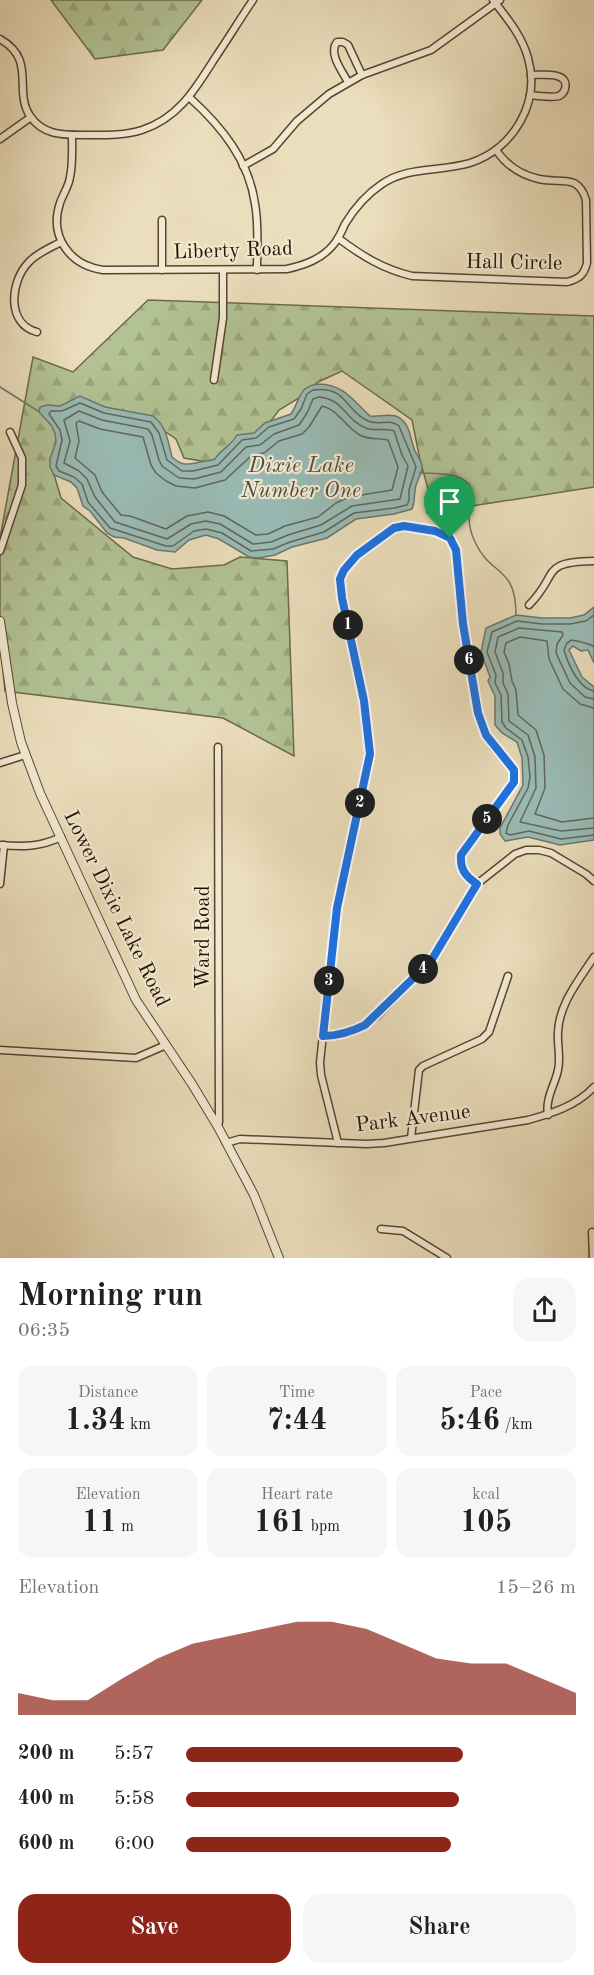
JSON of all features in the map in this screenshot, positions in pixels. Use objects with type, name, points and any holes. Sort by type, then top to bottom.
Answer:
[{"type":"street","points":[[0,39],[10,45],[20,60],[24,74],[25,103],[31,117],[39,126],[49,132],[72,135],[120,135],[143,130],[169,117],[190,98],[253,0]]},
{"type":"street","points":[[243,166],[273,149],[310,109],[348,82],[431,50],[496,1]]},
{"type":"street","name":"Liberty Road","points":[[61,242],[73,258],[91,268],[286,269],[304,265],[324,254],[338,238],[360,204],[373,190],[386,181],[412,171],[469,163],[496,150],[519,126],[530,95],[531,75],[528,58],[522,42],[496,1]]},
{"type":"street","points":[[348,82],[333,52],[333,46],[337,42],[348,45],[362,75]]},
{"type":"street","points":[[530,95],[558,96],[564,93],[566,86],[564,79],[559,75],[531,75]]},
{"type":"street","points":[[190,98],[221,128],[251,184],[255,204],[257,270]]},
{"type":"street","points":[[0,139],[31,117]]},
{"type":"street","points":[[37,332],[26,328],[18,318],[14,302],[16,284],[29,261],[61,242],[57,229],[57,216],[71,176],[72,135]]},
{"type":"street","name":"Hall Circle","points":[[338,238],[374,264],[393,272],[412,276],[567,282],[577,280],[584,273],[587,263],[584,190],[571,181],[540,180],[524,175],[508,164],[496,150]]},
{"type":"street","points":[[162,220],[162,270]]},
{"type":"street","points":[[214,380],[223,318],[223,270]]},
{"type":"street","points":[[0,551],[22,485],[22,458],[10,432]]},
{"type":"street","points":[[338,1143],[321,1075],[323,1036],[337,908],[370,754],[364,701],[340,579],[344,570],[357,555],[394,528],[404,526],[435,531],[450,538],[456,550],[463,624],[478,713],[486,735],[511,765],[515,776],[511,788],[461,855],[460,863],[463,872],[477,884]]},
{"type":"street","points":[[529,605],[538,596],[552,571],[557,567],[571,562],[594,561]]},
{"type":"street","name":"Lower Dixie Lake Road","points":[[0,621],[12,703],[25,754],[40,793],[136,1000],[218,1127],[261,1210],[279,1258]]},
{"type":"street","name":"Ward Road","points":[[218,747],[218,1127]]},
{"type":"street","points":[[0,763],[25,754]]},
{"type":"street","points":[[0,884],[2,845],[29,847],[45,845],[61,837]]},
{"type":"street","points":[[323,1036],[337,1036],[351,1032],[377,1016],[431,961],[477,884],[515,854],[526,850],[550,853],[594,881]]},
{"type":"street","points":[[548,1115],[547,1101],[559,1066],[560,1016],[567,1000],[594,957]]},
{"type":"street","points":[[411,1138],[419,1070],[482,1038],[489,1032],[508,976]]},
{"type":"street","points":[[0,1050],[136,1058],[166,1045]]},
{"type":"street","name":"Park Avenue","points":[[226,1143],[240,1139],[366,1144],[411,1138],[548,1115],[578,1101],[594,1087]]},
{"type":"street","points":[[381,1229],[403,1231],[447,1258]]},
{"type":"street","points":[[592,1232],[593,1258]]},
{"type":"green space","points":[[51,0],[202,0],[163,50],[95,59]]},
{"type":"green space","points":[[148,300],[594,316],[594,487],[427,513],[432,503],[412,420],[342,371],[318,382],[299,398],[279,410],[267,426],[227,458],[207,462],[184,458],[176,439],[152,423],[53,471],[61,498],[133,557],[172,569],[224,565],[240,557],[287,561],[294,756],[223,718],[5,691],[0,637],[0,538],[33,357],[73,372]]},
{"type":"water","name":"Dixie Lake Number One","points":[[319,384],[342,390],[370,416],[395,416],[405,424],[422,466],[415,488],[412,509],[356,519],[327,538],[292,547],[275,555],[258,558],[249,557],[219,539],[206,535],[189,540],[175,552],[157,550],[107,533],[90,511],[83,506],[77,488],[71,482],[54,475],[50,467],[50,459],[56,442],[55,433],[39,412],[40,407],[60,406],[80,396],[105,407],[153,416],[164,429],[172,457],[188,464],[215,459],[237,435],[254,433],[265,423],[291,414],[304,390]]},
{"type":"water","points":[[594,607],[594,663],[588,650],[581,651],[573,646],[569,650],[582,677],[594,687],[594,840],[560,845],[528,837],[505,841],[500,834],[500,828],[523,785],[522,758],[517,742],[502,733],[495,725],[495,696],[488,681],[490,677],[481,652],[486,628],[516,615],[570,618],[584,615]]},
{"type":"waterway","points":[[0,387],[38,411]]},
{"type":"waterway","points":[[420,473],[459,477],[468,484],[471,491],[469,519],[472,536],[481,553],[502,573],[512,587],[516,615]]},
{"type":"route","points":[[414,527],[435,531],[450,538],[456,550],[463,624],[478,713],[492,745],[514,770],[514,782],[461,855],[460,863],[463,872],[477,884],[431,961],[377,1016],[365,1025],[337,1036],[323,1036],[337,908],[352,833],[368,772],[370,754],[364,701],[340,579],[344,570],[357,555],[394,528],[414,527]]}]
